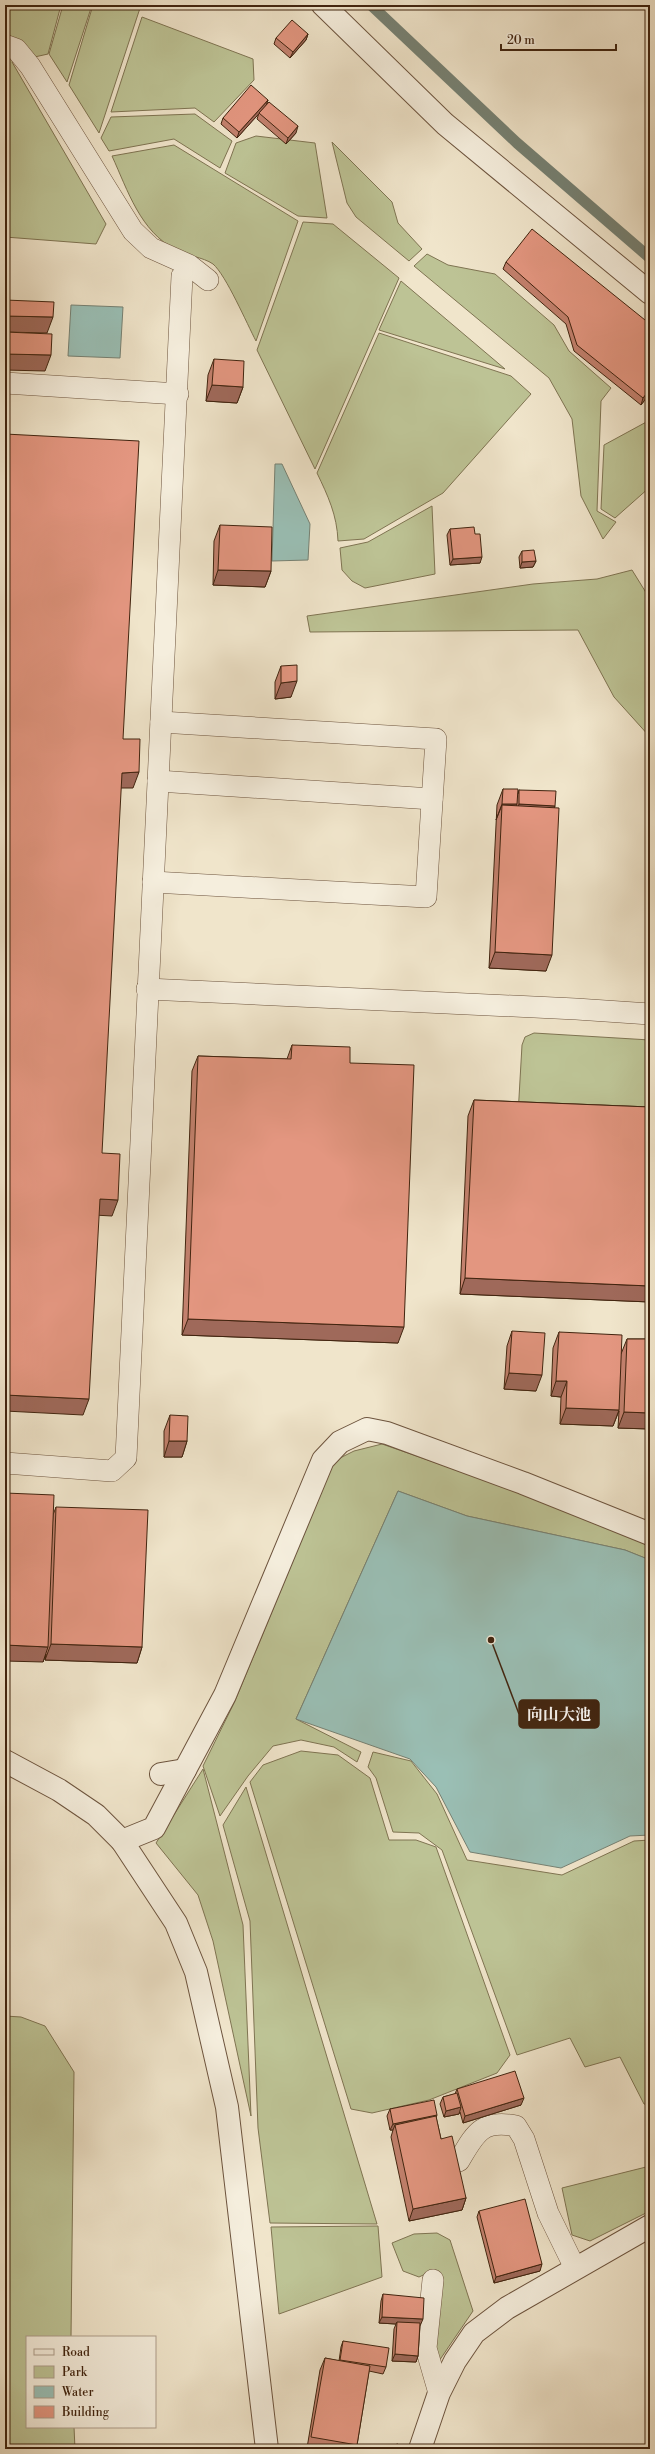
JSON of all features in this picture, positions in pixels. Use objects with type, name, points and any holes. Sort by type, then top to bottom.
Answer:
[{"type":"street","points":[[323,5],[445,124],[650,293]]},
{"type":"street","points":[[122,1841],[154,1828],[225,1695],[323,1460],[340,1442],[367,1429],[387,1433],[524,1483],[650,1534]]},
{"type":"street","points":[[5,1762],[71,1799],[96,1815],[122,1841],[176,1923],[196,1972],[227,2107],[267,2449]]},
{"type":"street","points":[[161,1774],[185,1770]]},
{"type":"street","points":[[420,2449],[439,2393],[455,2361],[474,2333],[507,2308],[650,2226]]},
{"type":"lane","points":[[5,46],[16,49],[30,66],[133,231],[151,248],[189,265],[208,280]]},
{"type":"lane","points":[[5,1463],[112,1471],[126,1458],[147,989],[178,394],[182,276]]},
{"type":"lane","points":[[5,383],[178,394]]},
{"type":"lane","points":[[153,882],[426,897],[436,739],[161,722]]},
{"type":"lane","points":[[158,782],[432,799]]},
{"type":"lane","points":[[147,989],[650,1014]]},
{"type":"lane","points":[[459,2161],[476,2132],[499,2122],[516,2126],[524,2139],[548,2213],[575,2268]]},
{"type":"lane","points":[[433,2280],[426,2348],[439,2393]]},
{"type":"green space","points":[[5,5],[61,5],[48,54],[12,62],[106,224],[96,244],[5,237]]},
{"type":"green space","points":[[63,5],[92,5],[67,82],[49,54]]},
{"type":"green space","points":[[93,5],[141,5],[99,133],[69,85]]},
{"type":"green space","points":[[142,17],[253,59],[254,80],[214,122],[195,108],[111,112]]},
{"type":"green space","points":[[195,114],[232,141],[220,168],[174,139],[109,151],[101,138],[111,117]]},
{"type":"green space","points":[[256,136],[315,143],[327,218],[298,216],[225,173],[236,143]]},
{"type":"green space","points":[[332,142],[392,202],[398,223],[422,249],[409,261],[356,217],[347,203]]},
{"type":"green space","points":[[174,145],[298,221],[256,341],[224,278],[213,264],[176,250],[164,242],[144,221],[136,209],[112,156]]},
{"type":"green space","points":[[303,222],[333,224],[399,278],[315,469],[257,350]]},
{"type":"green space","points":[[427,254],[448,265],[495,274],[554,325],[569,351],[611,388],[601,401],[597,511],[616,522],[603,539],[581,496],[572,419],[549,378],[414,266]]},
{"type":"green space","points":[[401,281],[505,369],[379,330]]},
{"type":"green space","points":[[379,333],[511,376],[531,394],[443,493],[364,539],[338,541],[334,514],[317,473]]},
{"type":"green space","points":[[650,420],[650,487],[615,518],[601,509],[604,445]]},
{"type":"green space","points":[[432,506],[435,574],[365,588],[352,581],[342,570],[340,548],[368,542]]},
{"type":"green space","points":[[632,570],[650,599],[650,737],[614,697],[578,630],[310,632],[307,616],[533,584],[597,579]]},
{"type":"green space","points":[[534,1033],[650,1040],[650,1122],[518,1115],[522,1045],[525,1037]]},
{"type":"green space","points":[[382,1444],[517,1491],[650,1542],[650,1560],[625,1550],[467,1516],[398,1491],[296,1719],[361,1752],[357,1762],[334,1747],[301,1740],[273,1746],[248,1776],[220,1816],[203,1766],[235,1701],[334,1461],[354,1451]]},
{"type":"green space","points":[[301,1751],[338,1755],[370,1778],[389,1840],[416,1840],[436,1847],[510,2055],[497,2073],[429,2100],[372,2113],[351,2109],[250,1782],[263,1765]]},
{"type":"green space","points":[[373,1752],[411,1761],[437,1794],[467,1860],[562,1875],[634,1841],[650,1840],[650,2105],[644,2104],[620,2057],[585,2067],[570,2038],[517,2055],[442,1850],[419,1833],[393,1832],[376,1778],[368,1767]]},
{"type":"green space","points":[[203,1769],[243,1925],[251,2116],[213,1941],[198,1895],[156,1843]]},
{"type":"green space","points":[[246,1787],[377,2224],[270,2223],[258,2128],[250,1921],[223,1825]]},
{"type":"green space","points":[[5,2016],[21,2017],[45,2026],[74,2072],[71,2336],[26,2336],[26,2428],[74,2428],[75,2449],[5,2449]]},
{"type":"green space","points":[[650,2166],[650,2211],[590,2241],[572,2235],[562,2188]]},
{"type":"green space","points":[[378,2226],[382,2277],[279,2314],[271,2227]]},
{"type":"green space","points":[[437,2233],[450,2240],[473,2311],[439,2361],[434,2343],[432,2271],[419,2277],[403,2271],[392,2243],[414,2234]]},
{"type":"water","points":[[71,305],[123,307],[120,358],[68,356]]},
{"type":"water","points":[[275,464],[282,464],[310,524],[308,560],[272,561]]},
{"type":"water","points":[[398,1491],[467,1516],[625,1550],[650,1560],[650,1835],[630,1836],[561,1868],[470,1852],[436,1787],[410,1759],[296,1719]]},
{"type":"building","points":[[292,20],[308,34],[293,52],[276,38]]},
{"type":"building","points":[[251,85],[268,100],[239,132],[223,118]]},
{"type":"building","points":[[269,102],[298,126],[288,138],[259,113]]},
{"type":"building","points":[[532,229],[650,324],[650,389],[643,398],[577,345],[568,317],[506,262]]},
{"type":"building","points":[[5,300],[54,302],[53,317],[5,316]]},
{"type":"building","points":[[5,332],[52,334],[51,355],[5,354]]},
{"type":"building","points":[[214,359],[244,361],[243,387],[212,385]]},
{"type":"building","points":[[5,434],[139,441],[123,739],[140,739],[139,772],[122,773],[102,1153],[120,1154],[118,1200],[100,1199],[89,1399],[5,1395]]},
{"type":"building","points":[[220,525],[272,527],[271,571],[218,570]]},
{"type":"building","points":[[474,527],[475,534],[480,534],[482,557],[453,559],[450,529]]},
{"type":"building","points":[[534,550],[536,561],[522,562],[522,551]]},
{"type":"building","points":[[297,665],[297,681],[281,683],[281,666]]},
{"type":"building","points":[[503,789],[518,789],[517,804],[502,804]]},
{"type":"building","points":[[519,790],[556,791],[555,806],[519,804]]},
{"type":"building","points":[[502,805],[559,808],[552,955],[495,952]]},
{"type":"building","points":[[292,1045],[350,1047],[350,1063],[414,1065],[404,1327],[188,1319],[198,1056],[291,1059]]},
{"type":"building","points":[[474,1100],[650,1107],[650,1286],[465,1278]]},
{"type":"building","points":[[512,1331],[545,1333],[542,1375],[509,1373]]},
{"type":"building","points":[[559,1332],[622,1335],[619,1410],[566,1408],[567,1381],[556,1381]]},
{"type":"building","points":[[627,1339],[650,1339],[650,1413],[624,1412]]},
{"type":"building","points":[[170,1415],[188,1416],[187,1441],[169,1441]]},
{"type":"building","points":[[5,1493],[54,1495],[48,1647],[5,1645]]},
{"type":"building","points":[[56,1507],[148,1510],[142,1647],[51,1644]]},
{"type":"building","points":[[515,2071],[524,2098],[465,2116],[457,2089]]},
{"type":"building","points":[[457,2093],[461,2107],[446,2111],[443,2097]]},
{"type":"building","points":[[434,2100],[437,2115],[393,2124],[390,2109]]},
{"type":"building","points":[[436,2116],[441,2139],[452,2136],[466,2198],[413,2209],[395,2125]]},
{"type":"building","points":[[525,2199],[542,2264],[496,2277],[479,2211]]},
{"type":"building","points":[[383,2294],[424,2298],[423,2319],[382,2317]]},
{"type":"building","points":[[397,2322],[420,2323],[418,2356],[395,2354]]},
{"type":"building","points":[[343,2341],[389,2348],[386,2367],[340,2360]]},
{"type":"building","points":[[325,2358],[370,2366],[357,2445],[311,2437]]},
{"type":"building","points":[[398,2444],[399,2449],[374,2449]]},
{"type":"waterway","points":[[371,5],[517,143],[650,258]]},
{"type":"place","name":"向山大池","points":[[491,1640]]}]
